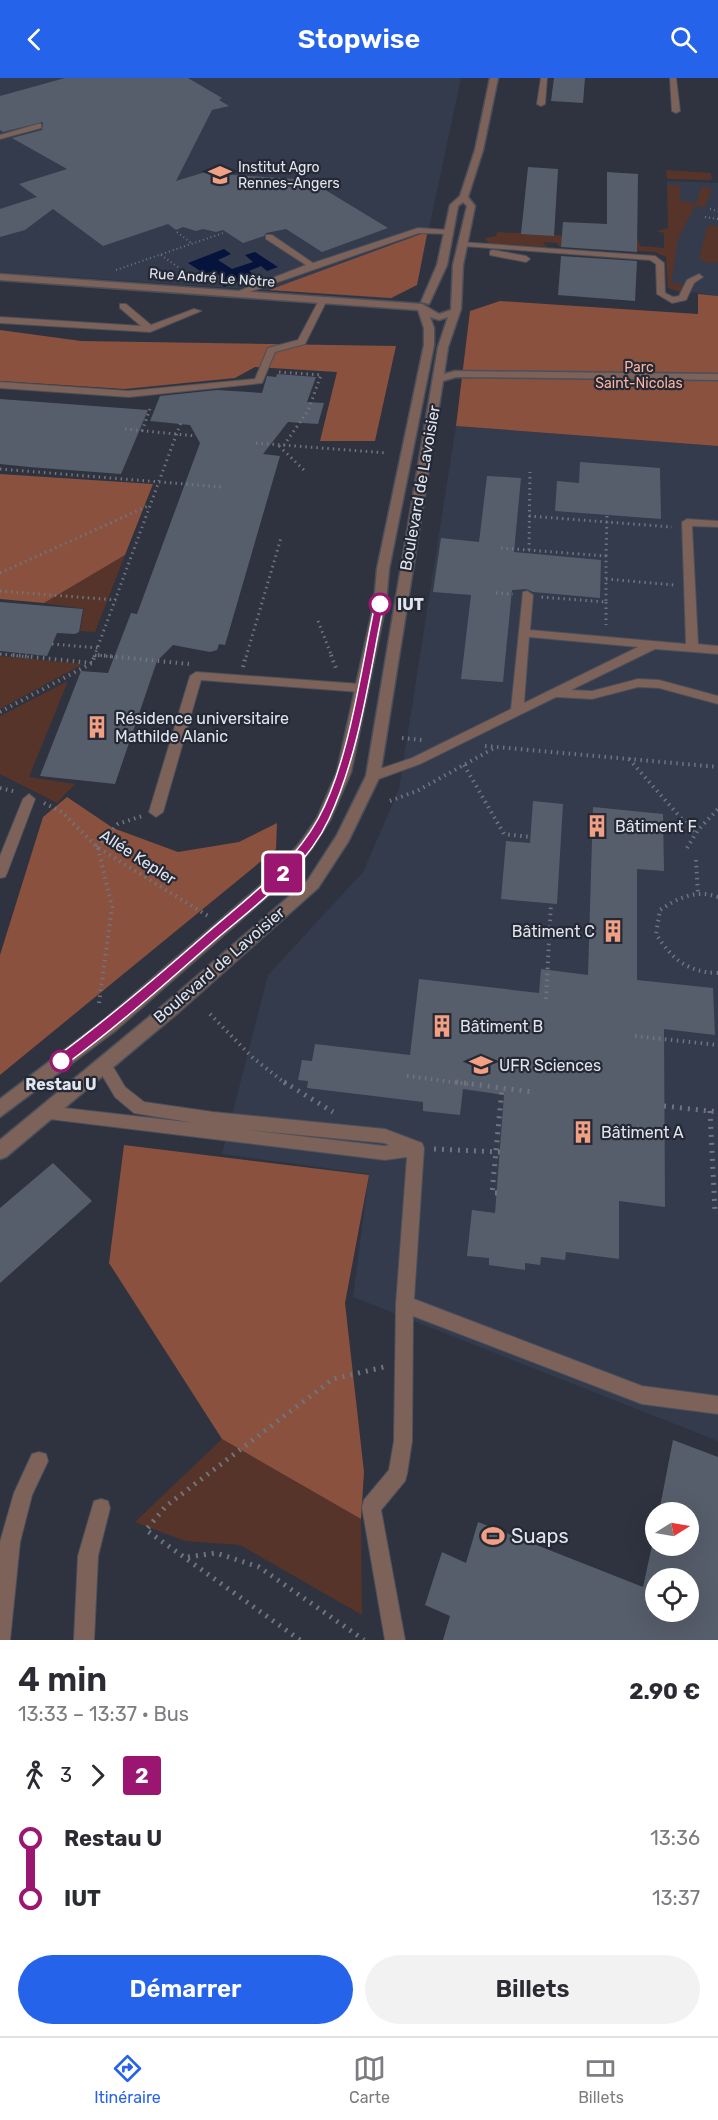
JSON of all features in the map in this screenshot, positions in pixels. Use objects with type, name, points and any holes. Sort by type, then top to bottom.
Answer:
[{"type":"street","name":"Boulevard de Lavoisier","points":[[0,1109],[110,1025],[281,876],[308,844],[335,795],[344,772],[360,688],[380,603],[383,568],[429,345],[429,328],[424,307],[442,265],[454,205],[464,197],[479,150],[494,78]]},
{"type":"street","name":"Boulevard de Lavoisier","points":[[0,1151],[104,1065],[313,884],[348,829],[373,776],[449,304],[458,298],[459,265],[471,206],[464,197]]},
{"type":"street","name":"Rue André Le Nôtre","points":[[0,277],[424,307]]},
{"type":"street","points":[[424,307],[436,316],[449,304]]},
{"type":"street","points":[[424,307],[449,304]]},
{"type":"street","points":[[438,379],[455,374],[718,377]]},
{"type":"lane","points":[[541,104],[544,78]]},
{"type":"lane","points":[[673,78],[676,111]]},
{"type":"lane","points":[[0,137],[38,126]]},
{"type":"lane","points":[[235,294],[418,230],[449,232]]},
{"type":"lane","points":[[269,237],[312,266]]},
{"type":"lane","points":[[463,244],[652,258],[660,263],[661,294],[672,300],[683,298],[690,282],[699,277]]},
{"type":"lane","points":[[482,246],[496,254],[526,259]]},
{"type":"lane","points":[[0,385],[129,394],[259,381],[271,350],[302,342],[323,300]]},
{"type":"lane","points":[[123,306],[150,329]]},
{"type":"lane","points":[[0,320],[150,329],[196,311]]},
{"type":"lane","points":[[692,648],[687,522],[718,524]]},
{"type":"lane","points":[[517,711],[527,595]]},
{"type":"lane","points":[[524,633],[718,650]]},
{"type":"lane","points":[[373,776],[416,761],[653,644]]},
{"type":"lane","points":[[156,812],[196,676],[360,688]]},
{"type":"lane","points":[[554,693],[592,695],[638,683],[659,684],[718,700]]},
{"type":"lane","points":[[0,873],[33,799]]},
{"type":"lane","points":[[104,1065],[120,1092],[140,1108],[213,1119],[386,1136],[416,1148]]},
{"type":"lane","points":[[47,1113],[385,1153],[416,1148]]},
{"type":"lane","points":[[396,1640],[371,1507],[398,1474],[403,1441],[405,1304],[416,1148]]},
{"type":"lane","points":[[405,1304],[633,1392],[718,1405]]},
{"type":"lane","points":[[0,1640],[10,1542],[23,1493],[39,1461]]},
{"type":"lane","points":[[84,1640],[88,1556],[101,1508]]},
{"type":"path","points":[[710,209],[718,211]]},
{"type":"path","points":[[705,217],[718,219]]},
{"type":"path","points":[[177,232],[192,243]]},
{"type":"path","points":[[110,272],[223,233]]},
{"type":"path","points":[[160,255],[197,280]]},
{"type":"path","points":[[263,371],[321,375],[314,400],[302,423],[287,438],[284,445]]},
{"type":"path","points":[[142,431],[157,391]]},
{"type":"path","points":[[0,712],[93,663],[181,422]]},
{"type":"path","points":[[125,429],[196,436]]},
{"type":"path","points":[[256,443],[387,453]]},
{"type":"path","points":[[279,445],[304,470]]},
{"type":"path","points":[[0,469],[222,487]]},
{"type":"path","points":[[529,550],[530,472]]},
{"type":"path","points":[[0,573],[151,505]]},
{"type":"path","points":[[529,516],[688,528]]},
{"type":"path","points":[[605,640],[607,516]]},
{"type":"path","points":[[239,679],[281,538]]},
{"type":"path","points":[[501,548],[606,556]]},
{"type":"path","points":[[606,579],[691,586]]},
{"type":"path","points":[[0,591],[116,600]]},
{"type":"path","points":[[496,592],[606,602]]},
{"type":"path","points":[[318,621],[339,677]]},
{"type":"path","points":[[52,644],[98,648]]},
{"type":"path","points":[[0,654],[93,663]]},
{"type":"path","points":[[476,745],[718,766]]},
{"type":"path","points":[[390,801],[417,791],[496,747]]},
{"type":"path","points":[[629,759],[695,834]]},
{"type":"path","points":[[464,765],[504,834],[530,837]]},
{"type":"path","name":"Allée Kepler","points":[[33,799],[62,812],[98,847],[208,916]]},
{"type":"path","points":[[687,848],[695,834],[718,809]]},
{"type":"path","points":[[99,1003],[112,907],[98,847],[118,824],[156,812]]},
{"type":"path","points":[[696,860],[698,894]]},
{"type":"path","points":[[718,897],[712,894],[681,895],[660,910],[656,934],[671,958],[700,973],[718,973]]},
{"type":"path","points":[[546,999],[551,903]]},
{"type":"path","points":[[210,1014],[263,1066],[299,1094],[336,1114]]},
{"type":"path","points":[[634,1036],[718,1045]]},
{"type":"path","points":[[407,1076],[533,1092]]},
{"type":"path","points":[[497,1193],[492,1193],[498,1152],[502,1088]]},
{"type":"path","points":[[664,1106],[718,1112]]},
{"type":"path","points":[[710,1112],[715,1211]]},
{"type":"path","points":[[416,1148],[498,1152]]},
{"type":"path","points":[[300,1640],[187,1557],[146,1530],[166,1506],[333,1379],[404,1363]]},
{"type":"path","points":[[187,1557],[216,1553],[259,1567],[364,1640]]},
{"type":"shaded area","name":"Institut Agro Rennes-Angers","points":[[0,78],[461,78],[417,285],[391,299],[0,272]]},
{"type":"shaded area","points":[[666,170],[711,173],[712,180],[667,179]]},
{"type":"shaded area","points":[[667,181],[718,183],[718,296],[671,289]]},
{"type":"shaded area","points":[[667,185],[680,185],[680,200],[696,204],[702,186],[712,189],[705,207],[695,206],[678,239],[671,283],[682,284],[681,292],[668,288],[666,257],[655,252],[559,246],[557,243],[543,242],[547,247],[489,244],[485,238],[496,236],[497,232],[638,240],[640,246],[664,248],[664,233],[656,231],[668,228]]},
{"type":"shaded area","points":[[708,225],[718,226],[718,263],[704,262],[699,257]]},
{"type":"shaded area","name":"UFR Sciences","points":[[456,426],[718,446],[718,1441],[353,1297],[369,1174],[222,1154],[268,975],[363,872],[399,789]]},
{"type":"shaded area","points":[[125,555],[95,632],[80,631],[84,609],[44,603]]},
{"type":"shaded area","points":[[0,656],[83,664],[0,709]]},
{"type":"shaded area","points":[[68,681],[29,777],[75,784],[57,803],[0,774],[0,716]]},
{"type":"shaded area","points":[[222,1439],[361,1519],[362,1615],[240,1545],[185,1541],[135,1522]]},
{"type":"green space","points":[[421,234],[427,234],[417,285],[391,298],[269,290]]},
{"type":"green space","name":"Parc Saint-Nicolas","points":[[698,294],[718,296],[718,446],[456,426],[470,311],[500,301],[698,314]]},
{"type":"green space","points":[[0,330],[81,341],[396,346],[375,441],[320,441],[337,372],[255,367],[235,378],[125,389],[0,381]]},
{"type":"green space","points":[[0,474],[153,484],[125,555],[44,603],[0,599]]},
{"type":"green space","points":[[67,797],[113,828],[178,852],[239,842],[277,823],[276,849],[0,1075],[0,955],[43,817]]},
{"type":"green space","points":[[124,1145],[369,1175],[345,1303],[364,1472],[361,1519],[222,1439],[109,1263]]},
{"type":"water","points":[[224,249],[231,254],[218,260],[232,269],[253,262],[245,255],[255,252],[278,267],[267,271],[261,266],[249,271],[255,275],[224,287],[222,285],[228,283],[214,271],[205,274],[188,263]]},
{"type":"building","points":[[65,78],[188,78],[222,98],[219,100],[229,106],[212,110],[176,181],[212,170],[219,174],[309,180],[388,228],[322,252],[286,229],[266,233],[264,236],[243,243],[223,230],[196,231],[183,227],[176,230],[168,224],[103,246],[53,209],[25,230],[0,237],[0,209],[37,197],[19,184],[67,169],[12,138],[42,130],[43,122],[3,132],[0,130],[0,96]]},
{"type":"building","points":[[554,78],[585,78],[583,103],[551,101]]},
{"type":"building","points":[[528,167],[558,169],[554,236],[521,234]]},
{"type":"building","points":[[607,172],[638,174],[637,252],[561,247],[563,222],[607,224]]},
{"type":"building","points":[[561,256],[637,261],[635,301],[558,295]]},
{"type":"building","points":[[277,374],[316,377],[307,402],[324,403],[318,424],[288,422],[263,454],[280,456],[225,645],[219,644],[217,650],[210,652],[173,645],[157,661],[115,784],[40,776],[81,671],[108,673],[131,613],[137,614],[200,443],[190,425],[150,421],[160,396],[217,390],[262,393],[267,376],[276,377]]},
{"type":"building","points":[[0,399],[148,410],[121,474],[0,464]]},
{"type":"building","points":[[580,462],[660,468],[661,519],[555,511],[557,481],[579,483]]},
{"type":"building","points":[[487,476],[521,478],[514,552],[601,560],[600,598],[533,592],[526,589],[512,590],[503,682],[461,679],[471,595],[433,592],[441,538],[479,542]]},
{"type":"building","points":[[0,602],[83,609],[79,632],[75,634],[57,633],[47,656],[0,651]]},
{"type":"building","points":[[533,801],[563,804],[557,904],[501,899],[506,841],[530,843]]},
{"type":"building","points":[[593,807],[663,814],[664,871],[637,869],[637,980],[713,988],[715,1035],[664,1029],[665,1207],[619,1201],[619,1259],[566,1252],[565,1260],[541,1257],[540,1265],[525,1263],[525,1270],[489,1265],[489,1258],[467,1256],[472,1210],[495,1213],[504,1095],[463,1089],[460,1115],[423,1111],[423,1102],[307,1088],[308,1081],[298,1080],[302,1060],[312,1061],[315,1044],[410,1055],[419,979],[539,993],[541,969],[588,975]]},
{"type":"building","points":[[53,1163],[92,1201],[0,1283],[0,1208]]},
{"type":"building","name":"Suaps","points":[[673,1440],[718,1457],[718,1640],[443,1640],[450,1616],[425,1605],[442,1552],[466,1563],[478,1522],[643,1587],[645,1578],[645,1622],[699,1622],[699,1568],[647,1568],[650,1556],[699,1556],[699,1502],[661,1502]]},
{"type":"bus line","name":"2","points":[[61,1061],[110,1025],[281,876],[308,844],[323,820],[344,772],[372,629],[380,604]]},
{"type":"place","name":"Institut Agro Rennes-Angers","points":[[220,175]]},
{"type":"place","name":"IUT","points":[[380,604]]},
{"type":"place","name":"Résidence universitaire Mathilde Alanic","points":[[97,727]]},
{"type":"place","name":"Bâtiment F","points":[[597,826]]},
{"type":"place","name":"Bâtiment C","points":[[613,931]]},
{"type":"place","name":"Bâtiment B","points":[[442,1026]]},
{"type":"place","name":"Restau U","points":[[61,1061]]},
{"type":"place","name":"UFR Sciences","points":[[481,1065]]},
{"type":"place","name":"Bâtiment A","points":[[583,1132]]},
{"type":"place","name":"Suaps","points":[[493,1536]]}]
